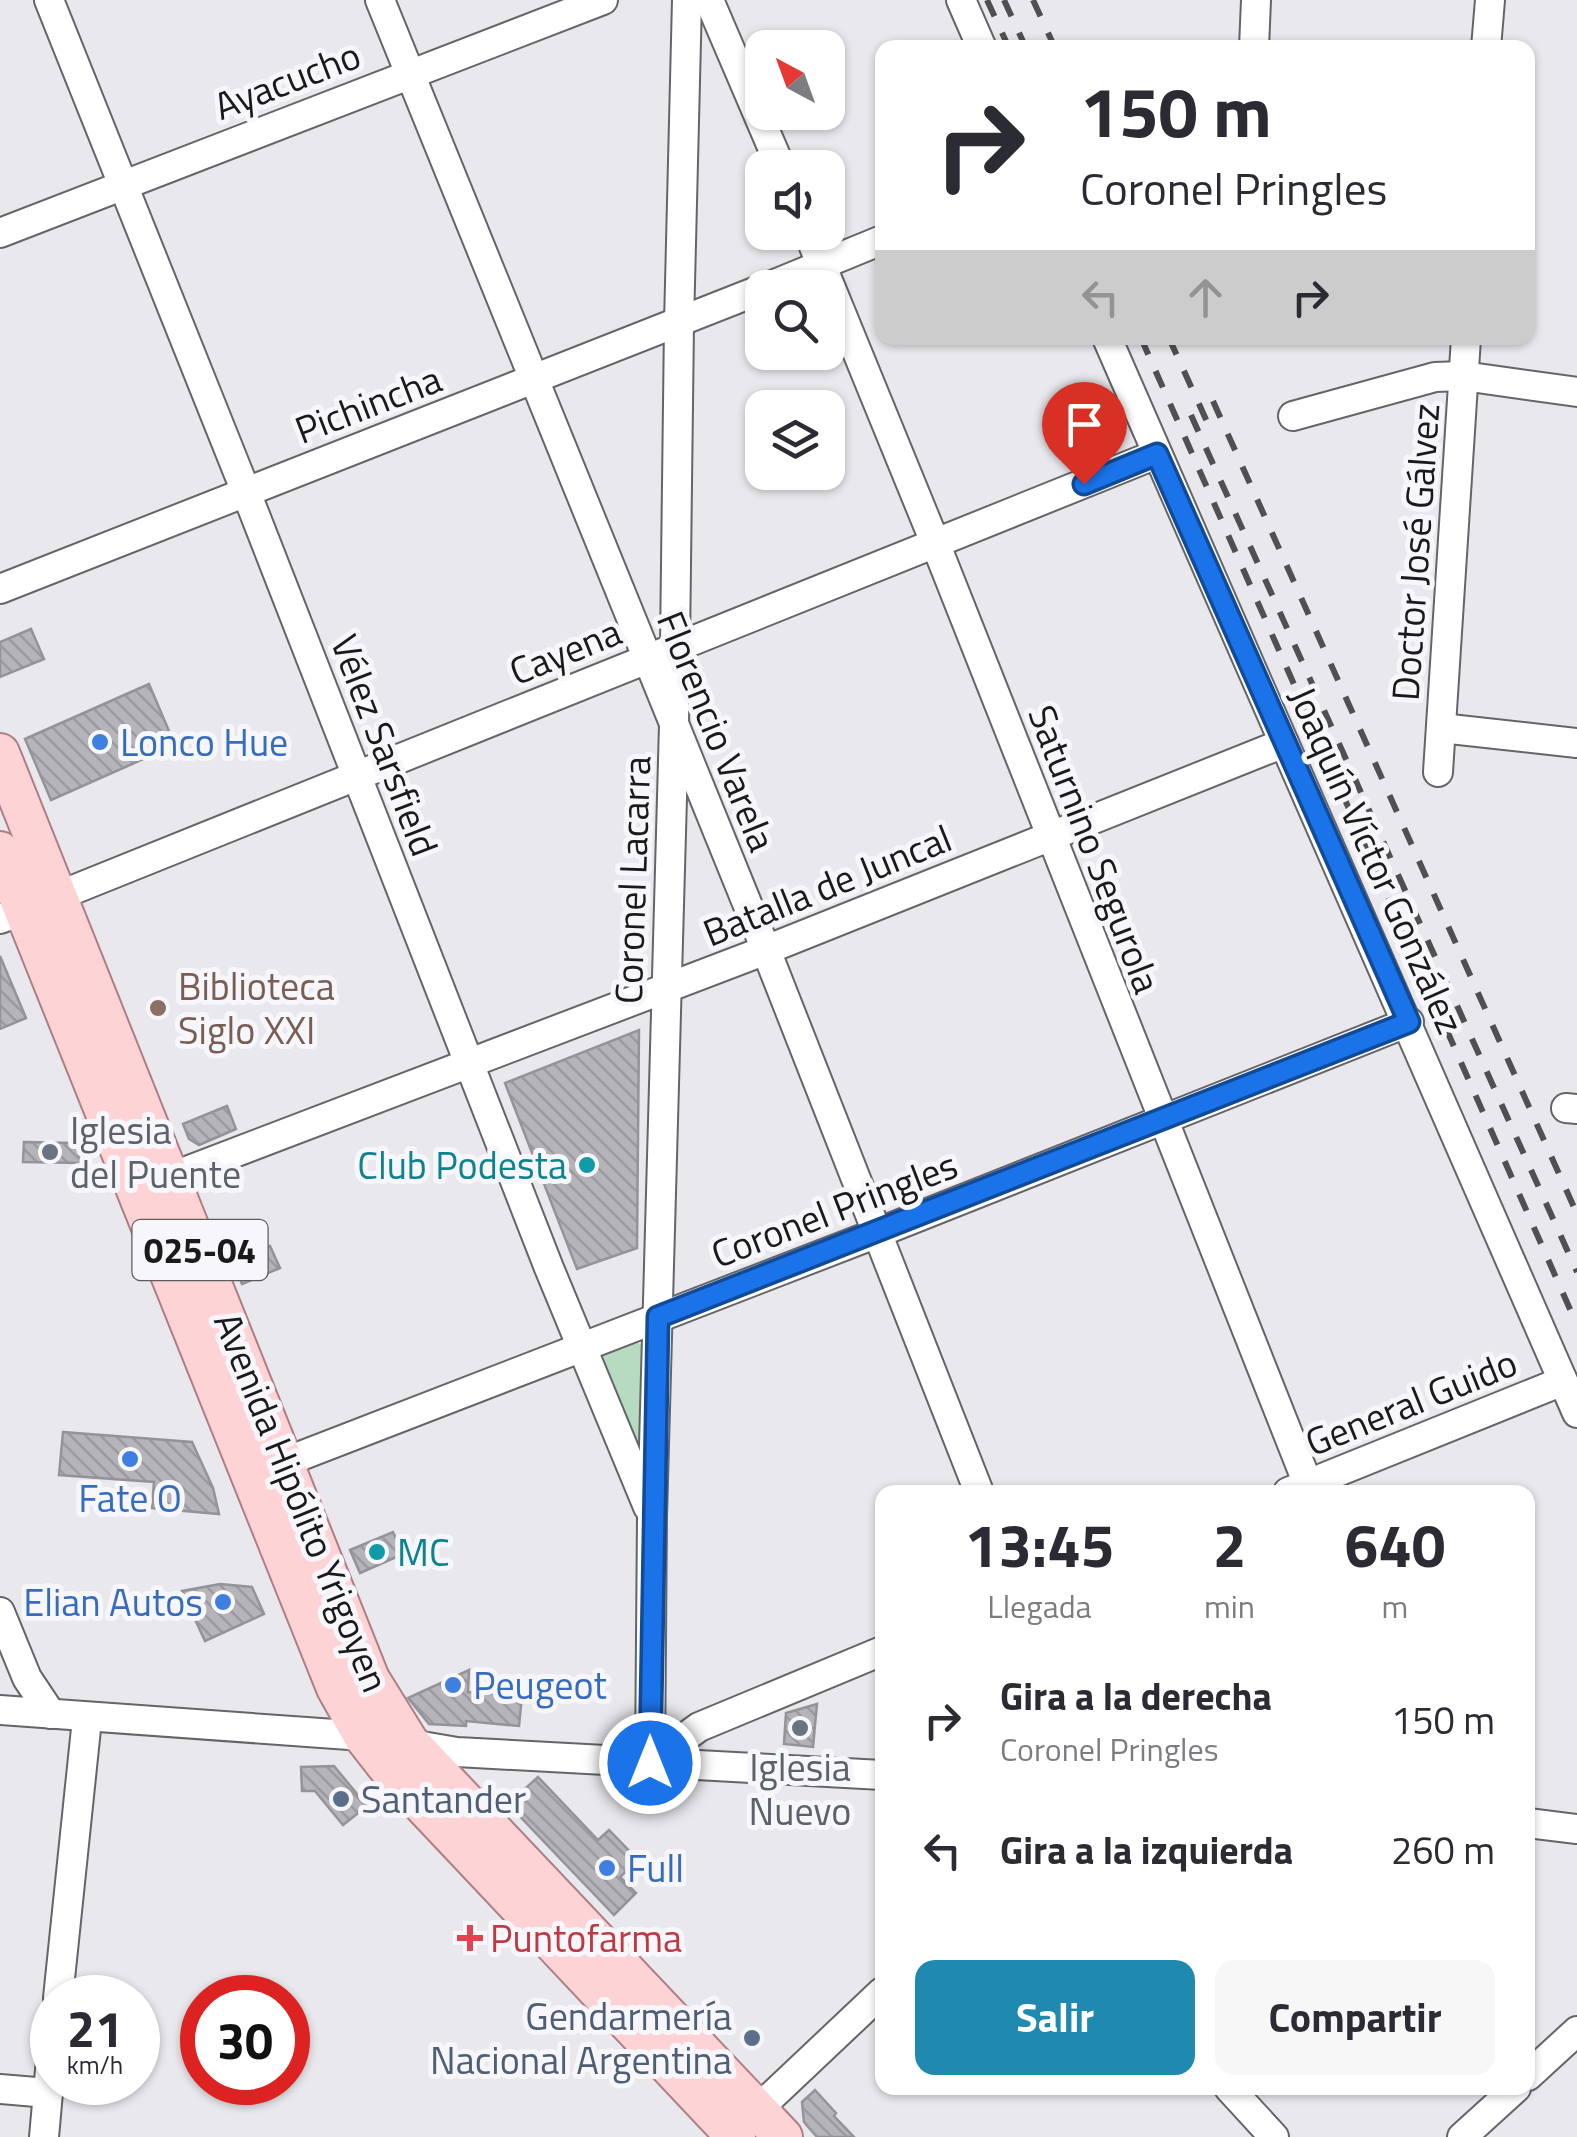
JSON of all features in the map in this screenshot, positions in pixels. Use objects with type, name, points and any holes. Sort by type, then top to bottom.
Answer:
[{"type":"main road","name":"Avenida Hipólito Yrigoyen","points":[[0,753],[27,908],[336,1688],[363,1736],[388,1768],[747,2123],[783,2137]]},
{"type":"main road","name":"Avenida Hipólito Yrigoyen","points":[[0,851],[171,1176],[370,1679],[409,1742],[747,2123]]},
{"type":"street","name":"Vélez Sarsfield","points":[[49,0],[468,1063],[652,1517]]},
{"type":"street","name":"Florencio Varela","points":[[380,0],[766,950],[976,1485]]},
{"type":"street","name":"Ayacucho","points":[[0,233],[603,0]]},
{"type":"street","name":"Coronel Lacarra","points":[[650,1763],[652,1517],[674,725],[688,0]]},
{"type":"street","points":[[709,0],[773,150]]},
{"type":"street","points":[[961,0],[978,40]]},
{"type":"street","points":[[1254,40],[1256,0]]},
{"type":"street","points":[[1487,40],[1490,0]]},
{"type":"street","name":"Pichincha","points":[[808,270],[875,243]]},
{"type":"street","name":"Saturnino Segurola","points":[[816,250],[936,545],[1300,1485]]},
{"type":"street","name":"Pichincha","points":[[0,589],[745,296]]},
{"type":"street","name":"Joaquín Víctor González","points":[[1110,345],[1577,1413]]},
{"type":"street","name":"Doctor José Gálvez","points":[[1438,772],[1466,345]]},
{"type":"street","points":[[1293,416],[1418,380],[1464,376],[1577,392]]},
{"type":"street","name":"Cayena","points":[[27,908],[1157,454]]},
{"type":"street","points":[[1441,728],[1577,743]]},
{"type":"street","name":"Batalla de Juncal","points":[[171,1176],[666,989],[1284,743]]},
{"type":"street","name":"Coronel Pringles","points":[[285,1462],[1409,1022]]},
{"type":"street","name":"General Guido","points":[[1314,1485],[1563,1381]]},
{"type":"street","points":[[0,1612],[27,1678],[51,1714]]},
{"type":"street","points":[[650,1763],[699,1727],[875,1655]]},
{"type":"street","points":[[0,1710],[363,1736],[457,1752],[875,1775]]},
{"type":"street","points":[[60,1975],[87,1719]]},
{"type":"street","points":[[1535,1824],[1577,1829]]},
{"type":"street","points":[[747,2123],[875,1999]]},
{"type":"street","points":[[1535,2070],[1577,2031]]},
{"type":"street","points":[[0,2089],[30,2092]]},
{"type":"street","points":[[1235,2095],[1274,2137]]},
{"type":"street","points":[[1462,2137],[1508,2095]]},
{"type":"street","points":[[44,2137],[47,2105]]},
{"type":"green space","points":[[636,1342],[647,1348],[646,1445],[639,1452],[596,1365],[602,1354]]},
{"type":"building","points":[[31,629],[44,659],[0,677],[0,642]]},
{"type":"building","name":"Lonco Hue","points":[[149,684],[175,745],[51,800],[25,739]]},
{"type":"building","points":[[0,956],[26,1018],[0,1029]]},
{"type":"building","name":"Club Podesta","points":[[639,1030],[637,1248],[577,1269],[505,1083]]},
{"type":"building","points":[[227,1106],[236,1129],[199,1145],[189,1139],[183,1124]]},
{"type":"building","name":"Iglesia del Puente","points":[[24,1142],[74,1143],[82,1163],[23,1162]]},
{"type":"building","points":[[270,1246],[280,1268],[242,1284],[233,1262]]},
{"type":"building","name":"Fate O","points":[[63,1432],[192,1442],[213,1488],[219,1514],[152,1508],[154,1482],[59,1475]]},
{"type":"building","name":"MC","points":[[393,1532],[403,1554],[360,1573],[350,1550]]},
{"type":"building","name":"Elian Autos","points":[[220,1584],[252,1587],[264,1614],[205,1641],[182,1591]]},
{"type":"building","points":[[469,1670],[468,1692],[522,1696],[519,1726],[466,1721],[466,1726],[429,1724],[408,1698]]},
{"type":"building","name":"Iglesia Nuevo","points":[[817,1704],[813,1747],[784,1744],[786,1713]]},
{"type":"building","name":"Santander","points":[[334,1766],[367,1806],[343,1825],[315,1791],[302,1791],[301,1767]]},
{"type":"building","points":[[538,1777],[598,1840],[609,1830],[638,1860],[620,1877],[636,1893],[614,1915],[508,1804]]},
{"type":"building","points":[[815,2090],[854,2137],[817,2137],[804,2122],[802,2102]]},
{"type":"railway","points":[[987,0],[1005,40]]},
{"type":"railway","points":[[1004,0],[1022,40]]},
{"type":"railway","points":[[1033,0],[1051,40]]},
{"type":"railway","points":[[1144,345],[1577,1325]]},
{"type":"railway","points":[[1172,345],[1209,426]]},
{"type":"railway","points":[[1213,401],[1577,1214]]},
{"type":"railway","points":[[1191,415],[1577,1272]]},
{"type":"place","name":"Lonco Hue","points":[[100,742]]},
{"type":"place","name":"Biblioteca Siglo XXI","points":[[158,1008]]},
{"type":"place","name":"Iglesia del Puente","points":[[50,1152]]},
{"type":"place","name":"Club Podesta","points":[[587,1165]]},
{"type":"place","name":"Fate O","points":[[130,1459]]},
{"type":"place","name":"MC","points":[[377,1552]]},
{"type":"place","name":"Elian Autos","points":[[223,1602]]},
{"type":"place","name":"Peugeot","points":[[453,1685]]},
{"type":"place","name":"Iglesia Nuevo","points":[[800,1728]]},
{"type":"place","name":"Santander","points":[[341,1799]]},
{"type":"place","name":"Full","points":[[607,1868]]},
{"type":"place","name":"Puntofarma","points":[[470,1938]]},
{"type":"place","name":"Gendarmería Nacional Argentina","points":[[752,2038]]},
{"type":"route","points":[[650,1763],[658,1317],[1409,1022],[1157,454],[1084,484]]}]
